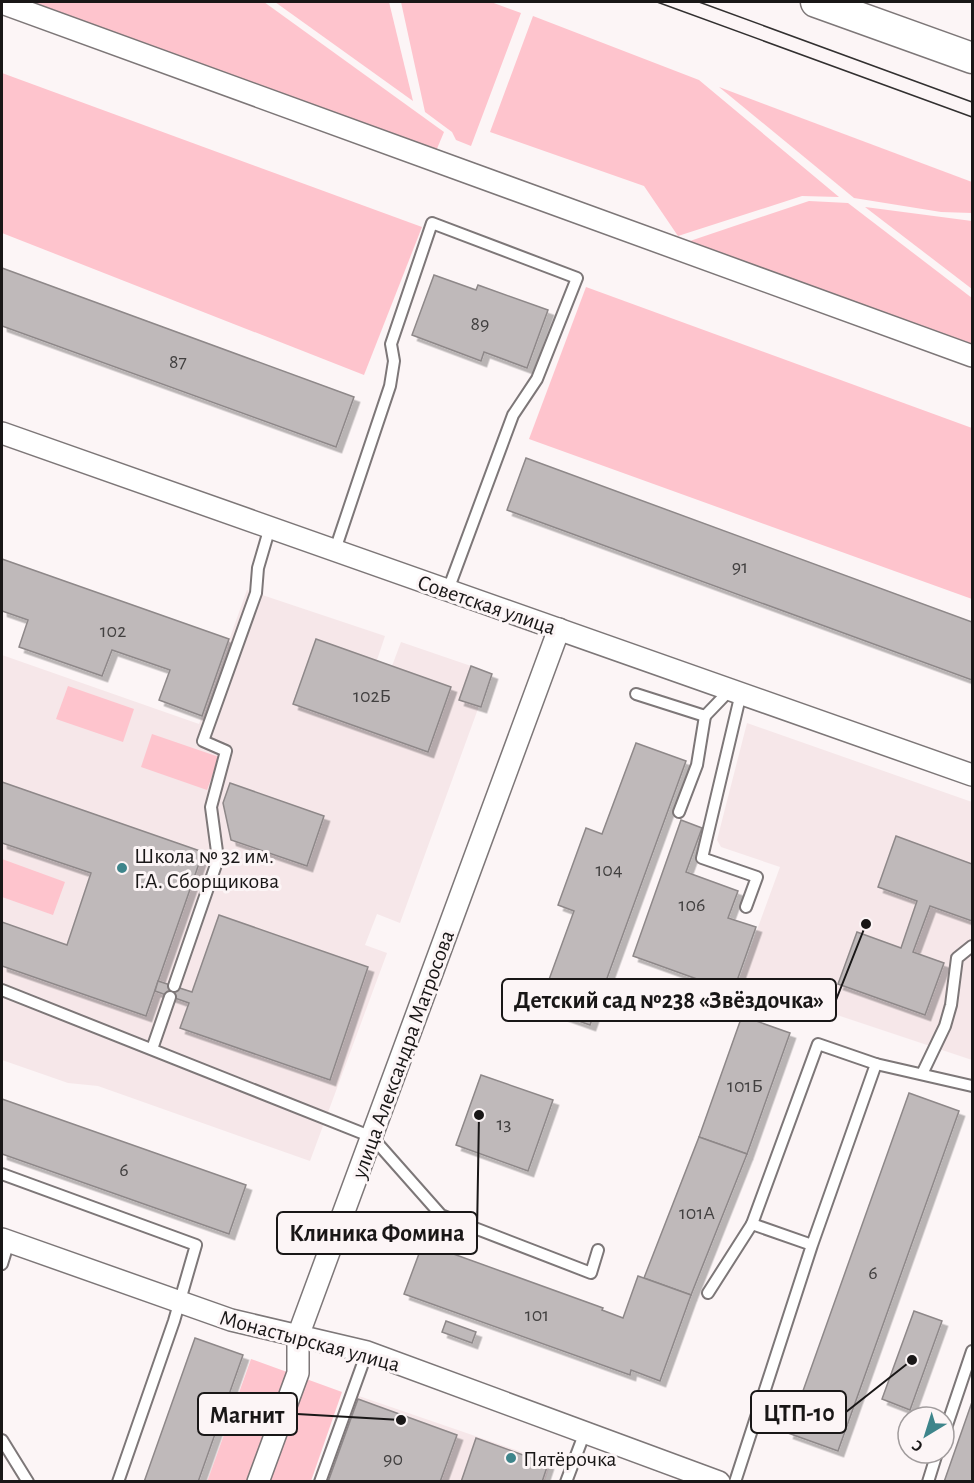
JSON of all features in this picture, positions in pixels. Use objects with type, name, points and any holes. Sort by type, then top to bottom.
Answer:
[{"type":"main road","points":[[816,2],[972,58]]},
{"type":"street","points":[[2,3],[972,356]]},
{"type":"street","name":"Советская улица","points":[[2,433],[972,775]]},
{"type":"street","name":"улица Александра Матросова","points":[[258,1482],[298,1372],[298,1336],[559,629]]},
{"type":"street","name":"Монастырская улица","points":[[5,1240],[231,1320],[367,1352],[719,1482]]},
{"type":"lane","points":[[335,550],[390,386],[394,362],[391,344],[432,223],[577,278],[537,379],[513,415],[448,590]]},
{"type":"lane","points":[[152,1049],[218,859],[211,807],[226,751],[203,741],[256,593],[258,568],[270,527]]},
{"type":"lane","points":[[679,812],[697,765],[705,716],[735,692]]},
{"type":"lane","points":[[735,692],[702,858],[757,877],[746,907]]},
{"type":"lane","points":[[636,694],[705,716]]},
{"type":"lane","points":[[922,1074],[945,1026],[951,1005],[957,958],[972,946]]},
{"type":"lane","points":[[2,990],[372,1137],[441,1215],[591,1273],[598,1250]]},
{"type":"lane","points":[[708,1293],[752,1224],[818,1044],[876,1064],[972,1086]]},
{"type":"lane","points":[[735,1482],[812,1245],[876,1064]]},
{"type":"lane","points":[[2,1174],[196,1245],[118,1482]]},
{"type":"lane","points":[[752,1224],[812,1245]]},
{"type":"lane","points":[[2,1264],[5,1240]]},
{"type":"lane","points":[[954,1405],[972,1351]]},
{"type":"lane","points":[[320,1482],[367,1352]]},
{"type":"lane","points":[[566,1482],[585,1432]]},
{"type":"lane","points":[[2,1440],[28,1482]]},
{"type":"lane","points":[[928,1482],[934,1465]]},
{"type":"shaded area","points":[[32,2],[264,2],[444,132],[436,151]]},
{"type":"shaded area","points":[[275,2],[389,2],[413,101]]},
{"type":"shaded area","points":[[401,2],[491,2],[521,13],[471,146],[456,140],[452,132],[425,112]]},
{"type":"shaded area","points":[[533,16],[699,80],[839,197],[802,196],[678,236],[644,186],[490,132]]},
{"type":"shaded area","points":[[2,73],[422,227],[364,375],[2,233]]},
{"type":"shaded area","points":[[719,87],[972,182],[972,213],[941,212],[854,198]]},
{"type":"shaded area","points":[[809,201],[848,203],[972,298],[972,346],[687,242]]},
{"type":"shaded area","points":[[865,207],[972,221],[972,289]]},
{"type":"shaded area","points":[[586,287],[972,428],[972,599],[529,439]]},
{"type":"shaded area","name":"Школа № 32 им. Г.А. Сборщикова","points":[[247,590],[385,636],[377,660],[392,666],[401,642],[471,666],[459,700],[479,706],[400,923],[377,914],[365,945],[387,953],[310,1161],[98,1086],[68,1083],[2,1060],[2,655],[199,724]]},
{"type":"shaded area","points":[[68,686],[134,709],[123,742],[56,719]]},
{"type":"shaded area","points":[[747,723],[972,802],[972,1060],[738,982],[780,867],[721,847],[717,840]]},
{"type":"shaded area","points":[[152,734],[219,757],[207,790],[141,767]]},
{"type":"shaded area","points":[[2,859],[65,882],[53,915],[2,897]]},
{"type":"shaded area","points":[[251,1359],[342,1392],[311,1481],[207,1482]]},
{"type":"shaded area","points":[[356,1395],[551,1462],[545,1481],[326,1482]]},
{"type":"building","points":[[2,268],[354,397],[336,447],[2,326]]},
{"type":"building","points":[[434,275],[476,290],[478,285],[548,310],[527,368],[484,352],[481,361],[412,335]]},
{"type":"building","points":[[526,458],[972,622],[972,680],[507,510]]},
{"type":"building","points":[[2,559],[229,639],[202,716],[159,700],[170,670],[112,650],[102,676],[19,647],[28,620],[2,611]]},
{"type":"building","points":[[316,639],[451,687],[428,752],[293,704]]},
{"type":"building","points":[[471,666],[492,674],[481,707],[459,700]]},
{"type":"building","points":[[636,743],[686,761],[590,1025],[539,1007],[574,911],[558,905],[586,828],[602,834]]},
{"type":"building","points":[[2,782],[203,852],[146,1016],[2,966],[2,922],[67,945],[91,873],[2,843]]},
{"type":"building","points":[[230,783],[324,816],[307,866],[231,840],[223,803]]},
{"type":"building","points":[[681,820],[702,828],[686,872],[738,891],[728,918],[756,927],[733,992],[633,956]]},
{"type":"building","points":[[896,836],[972,864],[972,921],[930,906],[913,952],[944,963],[925,1015],[838,984],[857,932],[901,948],[917,901],[878,887]]},
{"type":"building","points":[[219,915],[368,967],[330,1080],[180,1028],[189,1003],[155,991],[158,981],[192,992]]},
{"type":"building","points":[[742,1016],[790,1033],[747,1154],[699,1137]]},
{"type":"building","points":[[481,1075],[553,1100],[528,1171],[456,1145]]},
{"type":"building","points":[[909,1093],[959,1111],[838,1451],[788,1433]]},
{"type":"building","points":[[2,1099],[246,1185],[229,1234],[2,1154]]},
{"type":"building","points":[[699,1137],[747,1154],[691,1295],[644,1278]]},
{"type":"building","points":[[423,1243],[603,1308],[602,1310],[623,1318],[638,1276],[691,1295],[660,1381],[631,1370],[630,1375],[404,1294]]},
{"type":"building","points":[[914,1311],[942,1321],[912,1405],[897,1405],[882,1399]]},
{"type":"building","points":[[446,1321],[476,1332],[472,1343],[442,1332]]},
{"type":"building","points":[[195,1338],[243,1355],[198,1482],[144,1482]]},
{"type":"building","points":[[358,1399],[457,1435],[440,1482],[328,1482]]},
{"type":"building","points":[[972,1402],[972,1482],[944,1482],[950,1465],[956,1465],[956,1448]]},
{"type":"building","points":[[476,1438],[548,1464],[542,1482],[461,1482]]},
{"type":"tram line","points":[[657,2],[972,117]]},
{"type":"tram line","points":[[699,2],[972,102]]},
{"type":"place","name":"Школа № 32 им. Г.А. Сборщикова","points":[[122,868]]},
{"type":"place","name":"Детский сад №238 «Звёздочка»","points":[[866,924]]},
{"type":"place","name":"Клиника Фомина","points":[[479,1115]]},
{"type":"place","name":"ЦТП-10","points":[[912,1360]]},
{"type":"place","name":"Магнит","points":[[401,1420]]},
{"type":"place","name":"Пятёрочка","points":[[511,1458]]}]
